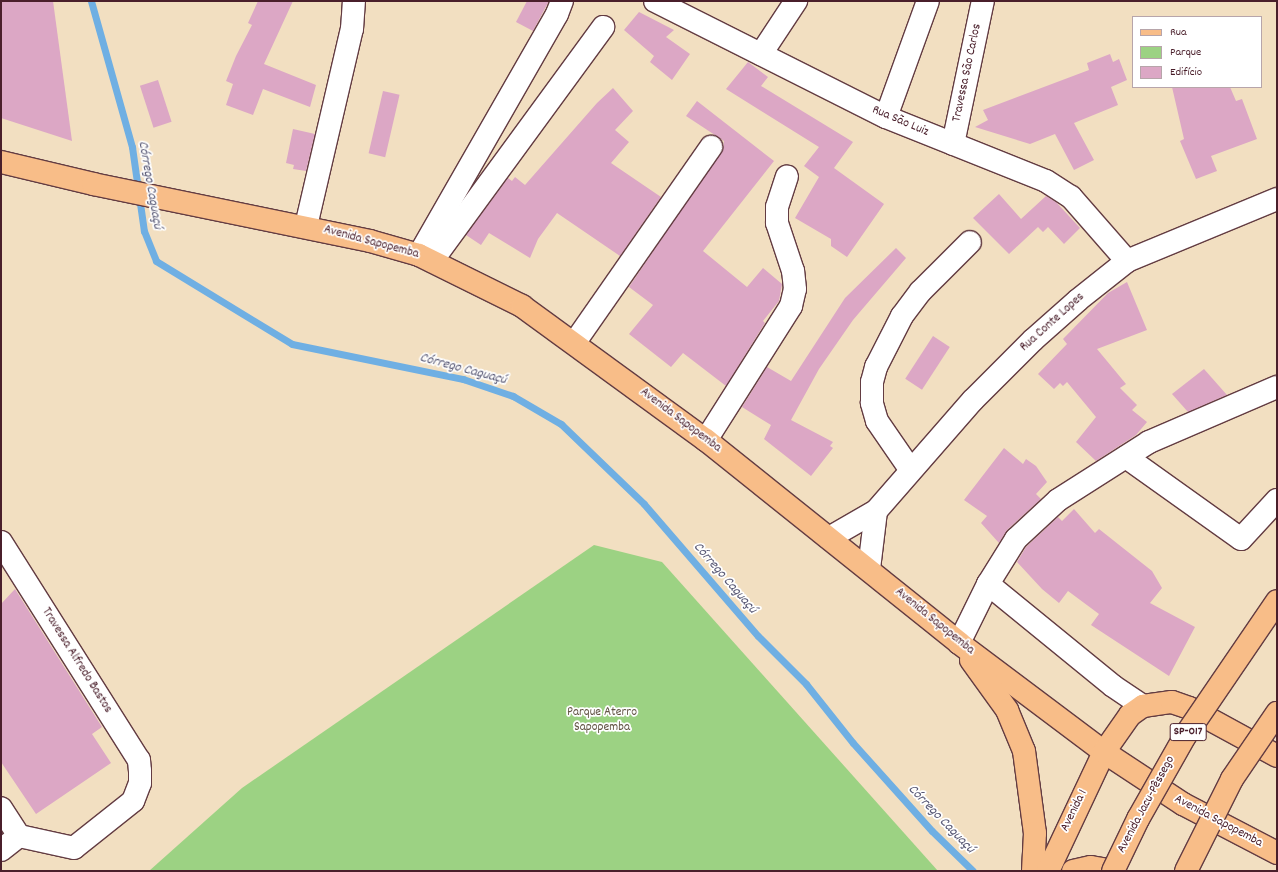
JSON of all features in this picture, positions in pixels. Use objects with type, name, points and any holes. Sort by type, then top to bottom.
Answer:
[{"type":"main road","name":"Avenida Sapopemba","points":[[1,162],[93,184],[306,226],[426,258],[522,306],[575,342],[706,440],[959,642],[1104,752],[1184,804],[1277,853]]},
{"type":"main road","name":"Avenida Jacu-Pêssego","points":[[1113,871],[1138,819],[1185,736],[1277,601]]},
{"type":"main road","points":[[959,642],[1007,710],[1024,751],[1035,833],[1033,871]]},
{"type":"main road","points":[[1143,706],[1172,702],[1189,708],[1277,756]]},
{"type":"main road","name":"Avenida 1","points":[[1048,871],[1104,752],[1130,715],[1143,706]]},
{"type":"main road","points":[[1186,871],[1232,779],[1277,713]]},
{"type":"main road","points":[[1073,871],[1091,867],[1113,871]]},
{"type":"street","points":[[306,226],[352,29],[354,1]]},
{"type":"street","points":[[426,258],[557,14],[562,1]]},
{"type":"street","name":"Rua São Luiz","points":[[655,1],[886,118],[1046,181],[1071,197],[1127,261]]},
{"type":"street","points":[[761,54],[796,1]]},
{"type":"street","points":[[886,118],[928,1]]},
{"type":"street","name":"Travessa São Carlos","points":[[953,144],[984,1]]},
{"type":"street","points":[[426,258],[604,27]]},
{"type":"street","points":[[575,342],[711,146]]},
{"type":"street","points":[[706,440],[791,306],[795,289],[793,271],[777,224],[776,207],[787,177]]},
{"type":"street","name":"Rua Conte Lopes","points":[[829,538],[876,511],[910,469],[973,400],[1033,340],[1078,300],[1127,261],[1277,199]]},
{"type":"street","points":[[910,469],[877,421],[872,403],[872,382],[876,367],[902,316],[921,291],[970,242]]},
{"type":"street","points":[[959,642],[988,584],[1016,539],[1058,500],[1149,442],[1277,387]]},
{"type":"street","points":[[1126,457],[1241,539],[1277,500]]},
{"type":"street","points":[[869,569],[876,511]]},
{"type":"street","name":"Travessa Alfredo Bastos","points":[[1,542],[8,567],[139,760],[140,783],[133,801],[74,848],[19,836]]},
{"type":"street","points":[[988,584],[1113,686],[1143,706]]},
{"type":"street","points":[[1,808],[19,836],[1,850]]},
{"type":"green space","name":"Parque Aterro Sapopemba","points":[[594,545],[662,562],[938,871],[149,871],[242,788]]},
{"type":"building","points":[[1,1],[53,1],[72,141],[1,118]]},
{"type":"building","points":[[258,1],[293,1],[264,64],[316,85],[310,107],[263,89],[253,115],[226,105],[233,84],[226,81],[236,56],[252,25],[248,23]]},
{"type":"building","points":[[527,1],[549,1],[533,31],[516,22]]},
{"type":"building","points":[[639,12],[674,30],[666,37],[690,54],[672,80],[650,62],[654,56],[624,30]]},
{"type":"building","points":[[1110,54],[1113,62],[1119,59],[1127,80],[1111,87],[1118,105],[1074,123],[1094,160],[1074,170],[1055,134],[1030,144],[975,127],[988,120],[983,110],[1089,70],[1087,63]]},
{"type":"building","points":[[748,62],[768,77],[761,86],[853,142],[834,168],[884,204],[847,257],[831,246],[831,239],[795,218],[819,177],[804,166],[819,147],[726,89]]},
{"type":"building","points":[[158,80],[172,122],[154,128],[140,86]]},
{"type":"building","points":[[613,88],[633,111],[615,130],[629,142],[611,163],[661,197],[620,256],[557,213],[538,239],[530,258],[489,233],[481,245],[466,235],[508,178],[512,181],[515,177],[525,185],[597,103]]},
{"type":"building","points":[[1172,88],[1230,88],[1236,101],[1242,99],[1257,139],[1211,156],[1217,171],[1196,179],[1180,141],[1184,139]]},
{"type":"building","points":[[383,91],[400,95],[385,157],[369,153]]},
{"type":"building","points":[[697,101],[774,161],[703,251],[747,287],[763,268],[782,284],[779,301],[763,321],[765,323],[726,386],[683,353],[671,367],[629,334],[653,305],[629,287],[723,148],[724,141],[686,116]]},
{"type":"building","points":[[293,129],[315,134],[306,171],[293,169],[294,165],[286,163]]},
{"type":"building","points":[[999,194],[1021,219],[1046,196],[1056,202],[1080,228],[1064,244],[1048,227],[1043,232],[1038,227],[1009,254],[973,218]]},
{"type":"building","points":[[896,248],[906,258],[853,320],[819,369],[791,420],[833,442],[830,446],[833,448],[811,476],[764,439],[771,425],[742,407],[767,367],[791,381],[845,298]]},
{"type":"building","points":[[1127,282],[1147,330],[1097,349],[1126,384],[1120,388],[1137,405],[1132,410],[1147,422],[1136,435],[1096,461],[1076,442],[1096,417],[1067,382],[1063,386],[1060,383],[1054,389],[1038,374],[1067,344],[1063,339],[1108,293]]},
{"type":"building","points":[[933,336],[950,347],[922,390],[905,379]]},
{"type":"building","points":[[1204,369],[1227,395],[1188,412],[1172,394]]},
{"type":"building","points":[[1004,448],[1023,464],[1026,459],[1036,466],[1047,482],[1036,494],[1041,499],[1007,530],[999,543],[981,523],[987,516],[964,500]]},
{"type":"building","points":[[1074,509],[1095,533],[1099,529],[1152,571],[1162,588],[1150,603],[1195,627],[1169,676],[1091,625],[1099,614],[1068,591],[1059,603],[1042,589],[1017,562],[1026,547],[1058,517],[1062,521]]},
{"type":"building","points":[[15,589],[102,727],[92,734],[111,763],[36,814],[1,762],[1,604]]},
{"type":"waterway","name":"Córrego Caguaçú","points":[[91,1],[132,147],[144,231],[156,261],[292,344],[463,379],[513,396],[561,424],[644,504],[758,636],[806,684],[853,743],[932,831],[973,871]]}]
